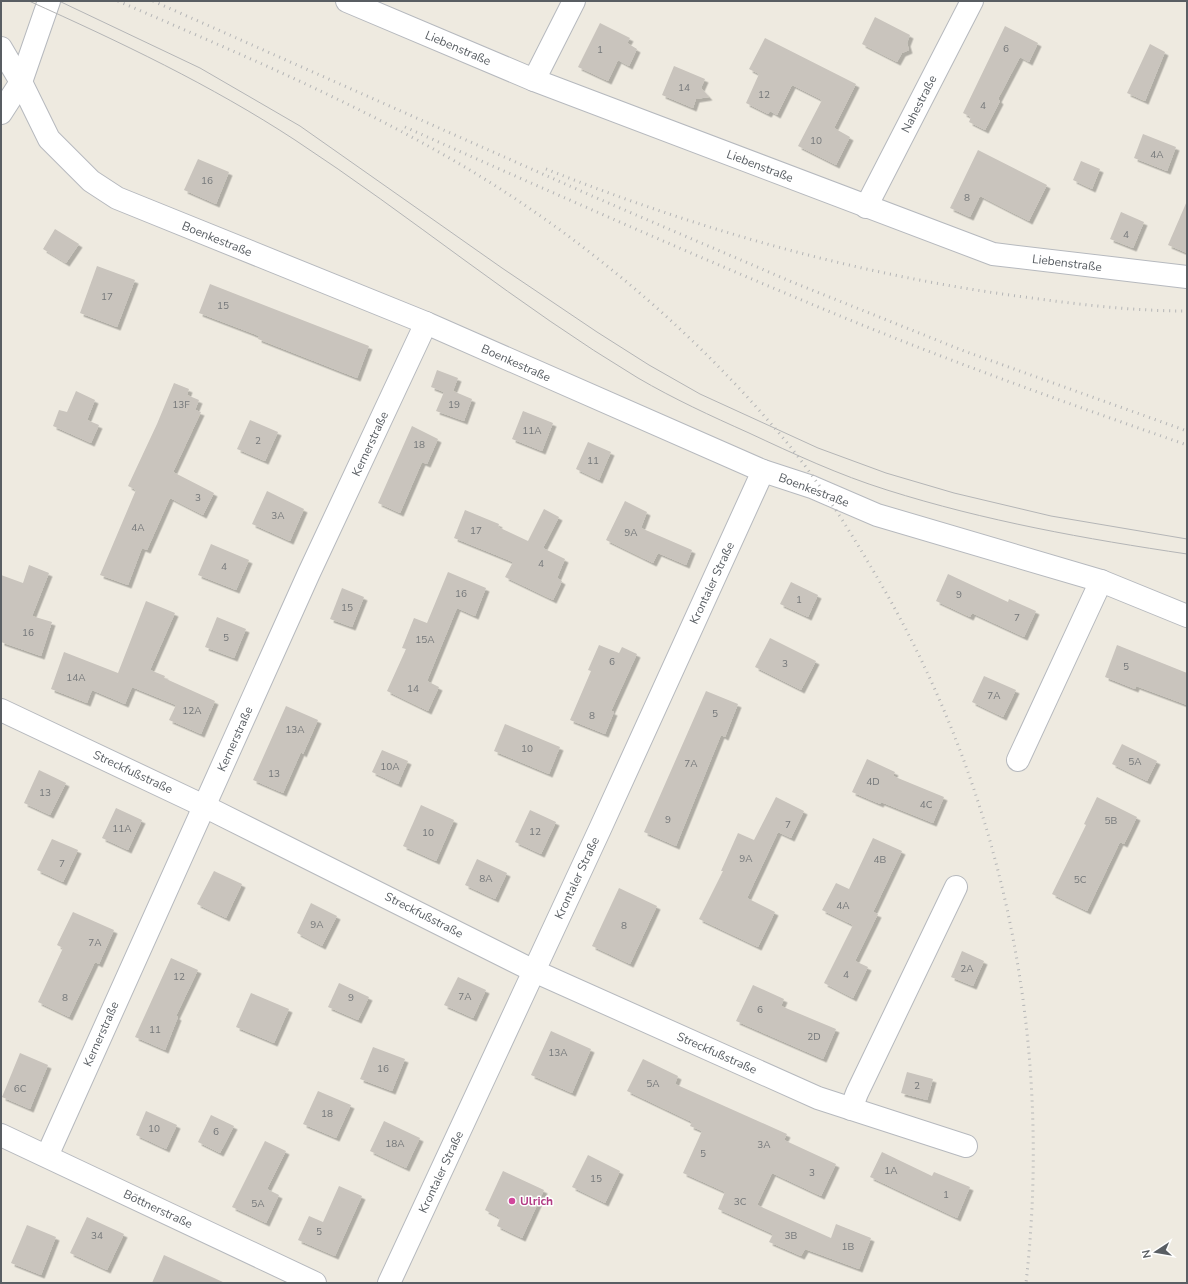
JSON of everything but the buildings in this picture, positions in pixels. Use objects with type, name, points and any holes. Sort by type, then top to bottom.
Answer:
[{"type":"street","points":[[1,113],[21,82],[49,1]]},
{"type":"street","name":"Liebenstraße","points":[[347,1],[534,80],[993,254],[1187,276]]},
{"type":"street","points":[[534,80],[574,1]]},
{"type":"street","name":"Nahestraße","points":[[866,207],[972,1]]},
{"type":"street","name":"Boenkestraße","points":[[1,48],[21,82],[49,139],[91,181],[117,198],[426,323],[763,472],[812,487],[877,514],[1101,581],[1187,616]]},
{"type":"street","name":"Kernerstraße","points":[[47,1156],[204,806],[426,323]]},
{"type":"street","name":"Krontaler Straße","points":[[389,1283],[763,472]]},
{"type":"street","points":[[1018,760],[1101,581]]},
{"type":"street","name":"Streckfußstraße","points":[[1,710],[204,806],[534,971],[813,1096],[851,1110],[966,1146]]},
{"type":"street","points":[[851,1110],[856,1093],[956,887]]},
{"type":"street","name":"Böttnerstraße","points":[[1,1135],[315,1283]]},
{"type":"tram line","points":[[29,1],[165,65],[263,120],[381,199],[550,321],[638,378],[707,414],[834,471],[869,484],[924,501],[1036,528],[1187,554]]},
{"type":"tram line","points":[[59,1],[200,68],[300,126],[502,268],[597,332],[649,365],[700,394],[818,448],[886,473],[954,493],[1051,516],[1187,539]]},
{"type":"railway","points":[[118,1],[314,88],[362,111],[410,136],[502,190],[579,244],[652,304],[687,336],[753,403],[784,439],[819,485],[871,567],[916,650],[954,735],[985,823],[1008,912],[1024,1004],[1032,1096],[1033,1189],[1026,1283]]},
{"type":"railway","points":[[153,1],[599,199],[792,282],[964,351],[1187,431]]},
{"type":"railway","points":[[405,127],[679,248],[845,318],[1015,384],[1187,445]]},
{"type":"railway","points":[[546,169],[724,232],[785,249],[908,278],[970,289],[1070,303],[1148,310],[1187,311]]},
{"type":"place","name":"Ulrich","points":[[512,1201]]}]
